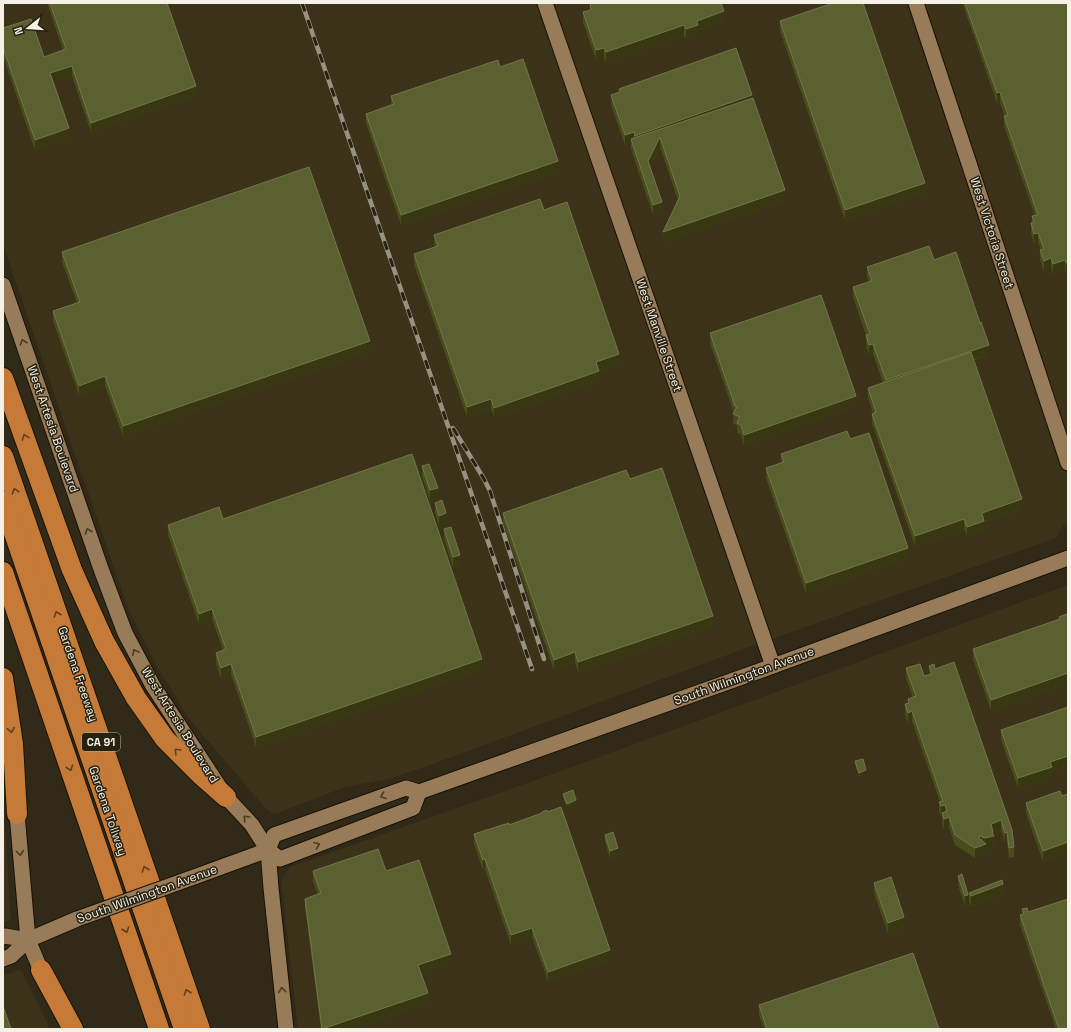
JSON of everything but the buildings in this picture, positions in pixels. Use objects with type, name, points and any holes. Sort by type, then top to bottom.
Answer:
[{"type":"highway","points":[[3,378],[72,570],[104,641],[136,698],[165,739],[201,775],[226,797]]},
{"type":"highway","name":"Gardena Freeway","points":[[3,456],[200,1029]]},
{"type":"highway","name":"Gardena Tollway","points":[[3,501],[184,1029]]},
{"type":"highway","name":"Gardena Tollway","points":[[3,534],[174,1029]]},
{"type":"highway","name":"CA 91","points":[[3,572],[159,1029]]},
{"type":"highway","points":[[3,678],[13,744],[17,814]]},
{"type":"highway","points":[[41,970],[73,1029]]},
{"type":"main road","name":"West Manville Street","points":[[545,3],[773,666]]},
{"type":"main road","name":"West Victoria Street","points":[[916,3],[1068,463]]},
{"type":"main road","name":"West Artesia Boulevard","points":[[3,285],[101,569],[125,633],[153,686],[226,797],[252,825],[268,850],[286,1029]]},
{"type":"main road","name":"South Wilmington Avenue","points":[[3,959],[12,956],[28,940],[77,919],[268,850],[274,835],[406,788],[419,792],[773,666],[1068,558]]},
{"type":"main road","points":[[3,750],[17,814],[28,940],[68,1029]]},
{"type":"main road","points":[[268,850],[280,859],[413,808],[419,792]]},
{"type":"main road","points":[[3,937],[5,936],[28,940]]},
{"type":"shaded area","points":[[3,3],[1068,3],[1068,523],[1063,526],[1056,538],[738,651],[433,764],[389,779],[345,787],[275,814],[267,810],[190,720],[156,665],[128,608],[3,245]]},
{"type":"shaded area","points":[[1068,585],[1068,1029],[298,1029],[281,881],[290,867],[550,775]]},
{"type":"shaded area","points":[[3,815],[11,920],[3,923]]},
{"type":"shaded area","points":[[21,969],[50,1029],[3,1029],[3,976]]},
{"type":"railway","points":[[302,3],[532,669]]},
{"type":"railway","points":[[453,428],[490,491],[544,659]]}]
